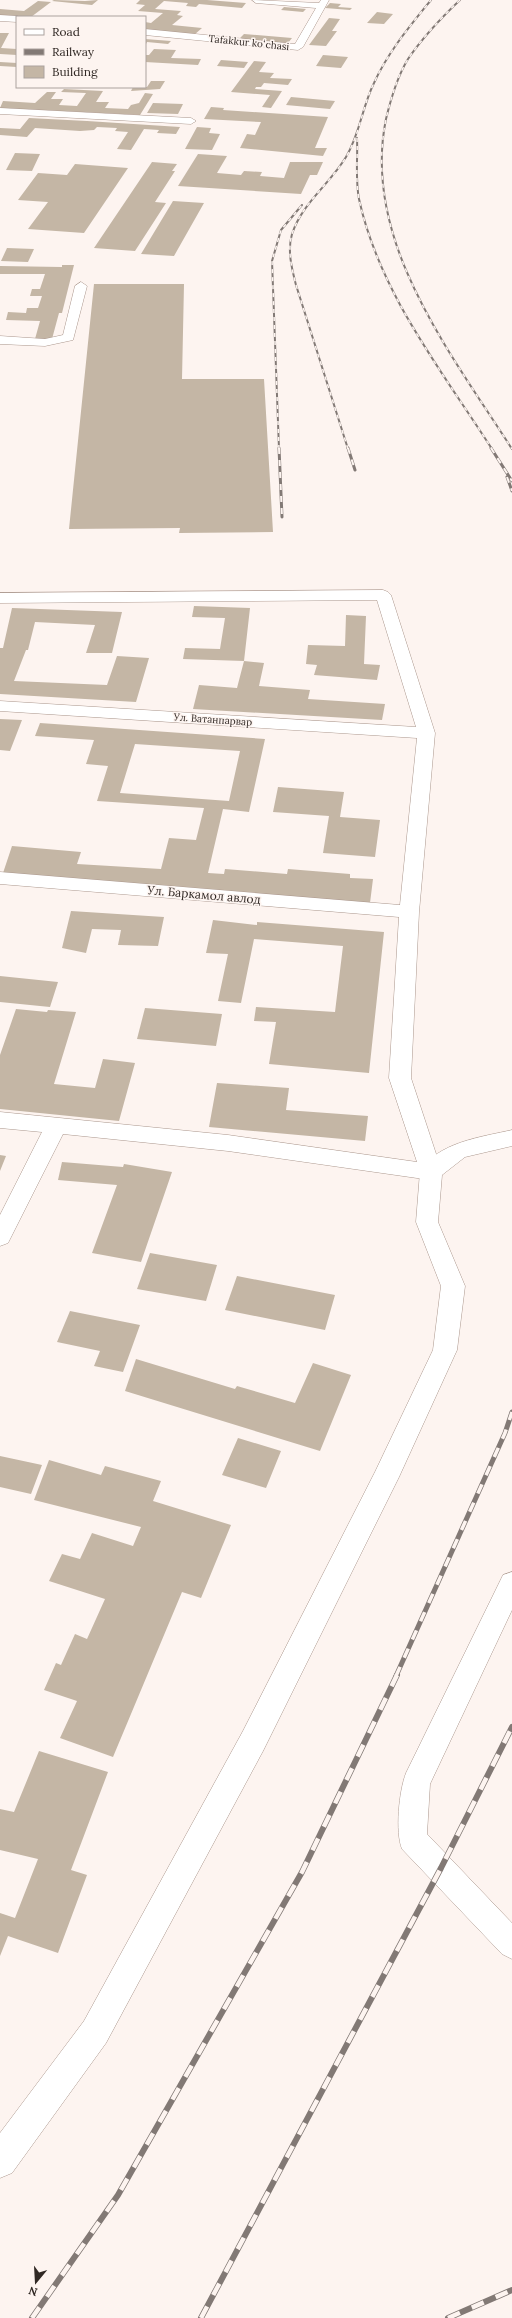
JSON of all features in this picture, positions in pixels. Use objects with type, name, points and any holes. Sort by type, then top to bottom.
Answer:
[{"type":"street","points":[[256,0],[324,3]]},
{"type":"street","name":"Tafakkur koʻchasi","points":[[146,32],[298,47],[324,3]]},
{"type":"street","points":[[0,18],[16,19]]},
{"type":"street","points":[[0,111],[191,121]]},
{"type":"street","points":[[0,340],[45,342],[63,340],[69,337],[81,286]]},
{"type":"street","points":[[0,598],[383,595],[426,733],[409,912],[400,1078],[431,1172],[427,1222],[453,1286],[445,1350],[386,1477],[253,1741],[95,2032],[0,2162]]},
{"type":"street","name":"Ул. Ватанпарвар","points":[[0,706],[426,733]]},
{"type":"street","name":"Ул. Баркамол авлод","points":[[0,878],[409,912]]},
{"type":"street","points":[[0,1120],[228,1143],[431,1172],[458,1150],[512,1138]]},
{"type":"street","points":[[0,1237],[56,1126]]},
{"type":"lane","points":[[512,1583],[416,1783],[412,1839],[512,1944]]},
{"type":"building","points":[[98,0],[92,5],[52,1]]},
{"type":"building","points":[[140,0],[207,0],[246,3],[242,8],[199,4],[196,7],[186,6],[188,3],[164,1],[155,9],[181,11],[177,15],[183,16],[172,25],[202,28],[194,35],[146,30],[146,22],[151,23],[163,13],[138,11],[145,5],[136,4]]},
{"type":"building","points":[[38,1],[51,2],[32,16],[0,16],[0,9],[24,11]]},
{"type":"building","points":[[330,3],[341,4],[338,7],[352,8],[350,10],[325,8]]},
{"type":"building","points":[[284,7],[306,9],[303,12],[281,10]]},
{"type":"building","points":[[377,12],[393,14],[384,24],[367,23]]},
{"type":"building","points":[[329,18],[340,19],[332,31],[337,31],[326,46],[309,45]]},
{"type":"building","points":[[0,33],[9,33],[1,48],[16,49],[16,55],[0,54]]},
{"type":"building","points":[[244,34],[292,38],[288,43],[238,40]]},
{"type":"building","points":[[146,39],[171,41],[168,44],[147,42],[146,44]]},
{"type":"building","points":[[154,49],[176,50],[171,58],[201,59],[198,65],[146,62],[146,55],[149,55]]},
{"type":"building","points":[[323,55],[348,57],[341,68],[316,66]]},
{"type":"building","points":[[221,60],[248,62],[244,68],[217,66]]},
{"type":"building","points":[[254,61],[266,62],[259,72],[274,73],[270,78],[292,79],[288,85],[264,83],[261,87],[256,87],[255,89],[282,91],[271,108],[262,107],[270,95],[231,92]]},
{"type":"building","points":[[0,62],[16,63],[16,67],[0,66]]},
{"type":"building","points":[[151,81],[165,81],[160,89],[131,91],[132,88],[147,87]]},
{"type":"building","points":[[64,89],[103,91],[96,102],[109,102],[105,108],[128,109],[131,105],[139,103],[145,93],[153,94],[140,115],[0,108],[3,101],[35,103],[47,92],[56,92],[51,99],[63,99],[59,105],[77,106],[86,93],[61,92]]},
{"type":"building","points":[[291,97],[335,101],[330,109],[286,105]]},
{"type":"building","points":[[153,103],[183,104],[178,114],[147,113]]},
{"type":"building","points":[[211,107],[224,108],[223,110],[328,117],[315,148],[327,148],[323,156],[240,148],[247,134],[255,135],[261,122],[204,119]]},
{"type":"building","points":[[29,118],[180,127],[176,134],[157,133],[159,130],[144,129],[131,150],[117,149],[128,132],[115,131],[117,128],[97,127],[94,130],[80,131],[35,128],[27,137],[0,135],[0,128],[20,129]]},
{"type":"building","points":[[197,127],[211,128],[209,133],[220,134],[212,150],[185,149]]},
{"type":"building","points":[[15,153],[40,154],[32,171],[6,170]]},
{"type":"building","points":[[198,154],[227,156],[217,173],[241,175],[244,171],[262,172],[260,176],[284,178],[290,162],[323,162],[317,175],[310,175],[301,194],[178,186]]},
{"type":"building","points":[[152,162],[177,164],[172,171],[175,171],[155,202],[166,203],[135,251],[94,248]]},
{"type":"building","points":[[75,164],[128,168],[84,233],[28,229],[48,202],[18,200],[38,173],[67,175]]},
{"type":"building","points":[[173,201],[204,203],[174,256],[141,254]]},
{"type":"building","points":[[7,248],[34,249],[28,262],[1,261]]},
{"type":"building","points":[[62,265],[74,265],[62,313],[59,313],[52,339],[35,339],[40,321],[6,320],[8,312],[26,313],[27,308],[38,308],[42,296],[30,296],[32,289],[40,289],[45,274],[0,274],[0,266],[62,267]]},
{"type":"building","points":[[94,284],[184,284],[182,379],[264,379],[273,532],[179,533],[180,528],[69,529]]},
{"type":"building","points":[[194,606],[250,608],[244,661],[183,659],[185,648],[220,649],[225,618],[192,617]]},
{"type":"building","points":[[12,608],[122,612],[112,653],[86,653],[95,625],[35,622],[28,650],[26,650],[14,681],[107,685],[117,656],[149,658],[136,702],[0,694],[0,648],[3,648]]},
{"type":"building","points":[[346,615],[366,616],[364,664],[380,665],[377,680],[314,675],[317,665],[306,664],[308,645],[345,646]]},
{"type":"building","points":[[244,661],[264,663],[259,686],[310,690],[308,699],[385,704],[382,720],[193,709],[199,685],[237,688]]},
{"type":"building","points":[[0,719],[22,720],[10,751],[0,750]]},
{"type":"building","points":[[40,723],[265,739],[249,812],[223,809],[208,873],[224,874],[225,869],[287,874],[288,869],[350,874],[350,878],[373,879],[370,903],[3,873],[12,846],[81,852],[77,864],[161,869],[169,838],[196,840],[204,808],[97,801],[108,766],[86,764],[94,740],[35,736]],"holes":[[[135,744],[240,751],[229,801],[120,793]]]},
{"type":"building","points":[[278,787],[344,792],[340,817],[380,820],[375,857],[323,853],[329,816],[273,812]]},
{"type":"building","points":[[71,911],[164,917],[158,946],[118,945],[121,930],[92,929],[86,953],[62,948]]},
{"type":"building","points":[[213,920],[257,925],[257,922],[384,932],[369,1073],[269,1064],[276,1022],[254,1021],[256,1007],[335,1012],[343,946],[254,939],[241,1003],[218,1001],[228,954],[206,953]]},
{"type":"building","points":[[0,976],[58,982],[50,1007],[0,1002]]},
{"type":"building","points":[[145,1008],[222,1014],[216,1046],[137,1039]]},
{"type":"building","points":[[16,1009],[47,1012],[48,1010],[76,1012],[54,1084],[95,1088],[103,1059],[135,1063],[119,1121],[0,1109],[0,1055]]},
{"type":"building","points":[[217,1083],[289,1088],[286,1110],[368,1116],[365,1141],[209,1127]]},
{"type":"building","points":[[0,1155],[6,1156],[0,1171]]},
{"type":"building","points":[[62,1162],[123,1167],[124,1164],[172,1172],[141,1262],[92,1253],[117,1185],[58,1180]]},
{"type":"building","points":[[150,1253],[217,1265],[206,1301],[137,1289]]},
{"type":"building","points":[[237,1276],[335,1295],[325,1330],[225,1310]]},
{"type":"building","points":[[70,1311],[140,1325],[123,1372],[94,1366],[100,1351],[57,1342]]},
{"type":"building","points":[[136,1359],[235,1389],[237,1386],[295,1403],[313,1363],[351,1375],[320,1451],[125,1391]]},
{"type":"building","points":[[238,1438],[281,1451],[266,1488],[222,1475]]},
{"type":"building","points":[[0,1456],[42,1465],[31,1494],[0,1487]]},
{"type":"building","points":[[49,1460],[101,1475],[105,1466],[161,1481],[153,1501],[231,1525],[201,1598],[182,1592],[113,1757],[60,1738],[77,1701],[44,1690],[56,1663],[61,1665],[75,1634],[87,1639],[105,1599],[49,1581],[62,1554],[80,1559],[92,1533],[133,1546],[141,1527],[34,1500]]},
{"type":"building","points":[[39,1751],[108,1772],[71,1870],[87,1875],[58,1953],[8,1936],[0,1956],[0,1913],[15,1918],[38,1859],[0,1850],[0,1809],[14,1812]]},
{"type":"railway","points":[[348,449],[296,285],[291,260],[290,247],[292,234],[302,213],[339,167],[351,148],[370,92],[386,61],[400,40],[431,0]]},
{"type":"railway","points":[[460,0],[432,28],[408,59],[395,88],[386,119],[382,164],[386,208],[399,251],[416,293],[438,334],[512,449]]},
{"type":"railway","points":[[357,138],[357,176],[359,199],[368,233],[381,266],[414,330],[492,449]]},
{"type":"railway","points":[[279,449],[272,261],[281,230],[302,205]]},
{"type":"railway","points":[[279,448],[282,517]]},
{"type":"railway","points":[[348,448],[355,470]]},
{"type":"railway","points":[[491,448],[512,481]]},
{"type":"railway","points":[[507,477],[512,491]]},
{"type":"railway","points":[[396,1676],[505,1433],[512,1412]]},
{"type":"railway","points":[[32,2318],[118,2195],[302,1872],[397,1675]]},
{"type":"railway","points":[[201,2318],[441,1868],[512,1727]]},
{"type":"railway","points":[[448,2318],[512,2290]]}]
